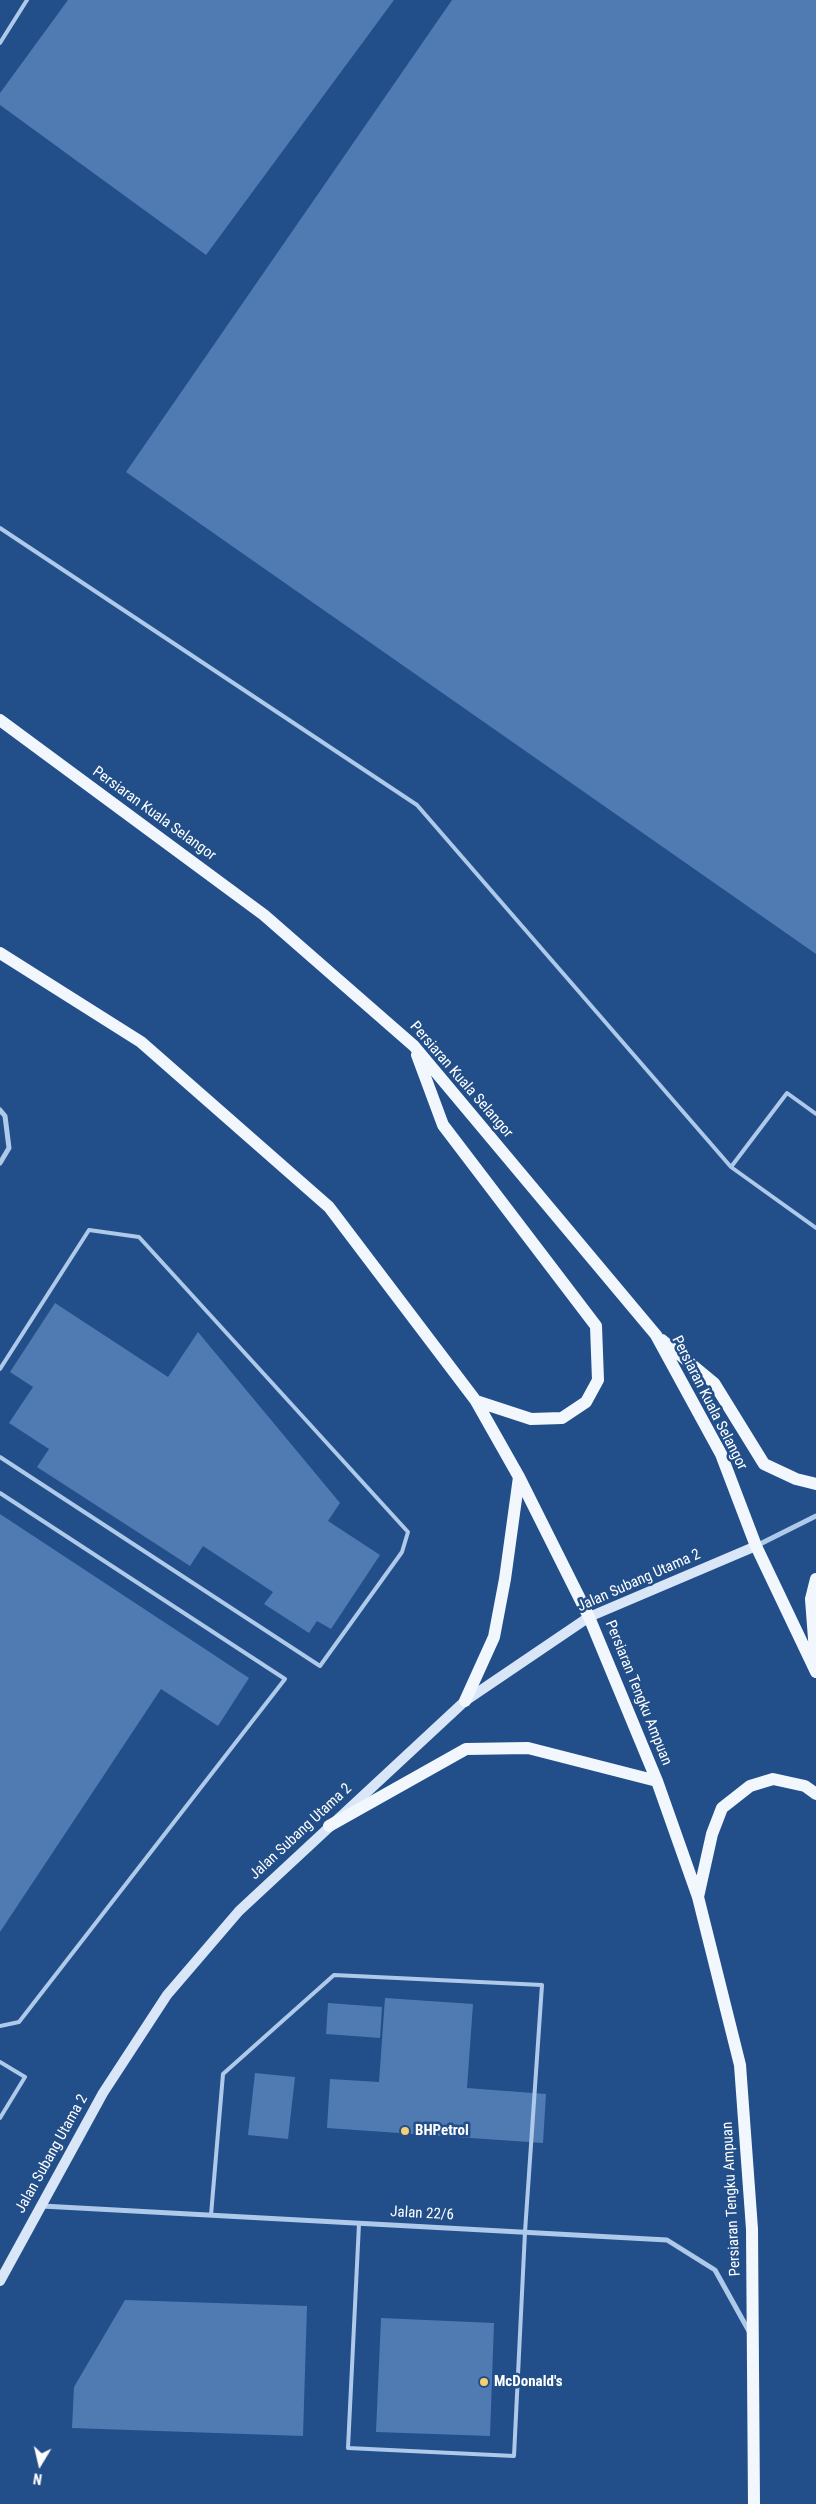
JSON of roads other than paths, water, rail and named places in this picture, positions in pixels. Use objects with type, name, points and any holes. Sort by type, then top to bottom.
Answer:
[{"type":"main road","name":"Persiaran Kuala Selangor","points":[[0,720],[264,915],[414,1046],[656,1335],[721,1454],[756,1546]]},
{"type":"main road","points":[[0,953],[141,1042],[329,1207],[476,1401],[519,1477],[589,1617]]},
{"type":"main road","points":[[414,1046],[443,1126],[596,1326],[598,1380],[586,1402],[562,1418],[531,1418],[476,1401]]},
{"type":"main road","points":[[656,1335],[714,1382],[764,1464],[796,1479],[816,1484]]},
{"type":"main road","points":[[465,1701],[494,1636],[505,1579],[519,1477]]},
{"type":"main road","points":[[756,1546],[816,1671]]},
{"type":"main road","name":"Jalan Subang Utama 2","points":[[0,2281],[102,2093],[167,1995],[239,1912],[465,1701],[589,1617],[756,1546]]},
{"type":"main road","points":[[816,1579],[811,1599],[816,1671]]},
{"type":"main road","name":"Persiaran Tengku Ampuan","points":[[589,1617],[657,1781]]},
{"type":"main road","points":[[329,1826],[466,1749],[528,1748],[657,1781],[698,1897]]},
{"type":"main road","points":[[698,1897],[712,1834],[722,1808],[750,1786],[773,1779],[805,1786],[816,1794]]},
{"type":"main road","name":"Persiaran Tengku Ampuan","points":[[698,1897],[740,2065],[752,2229],[754,2504]]},
{"type":"street","points":[[0,1110],[5,1116],[9,1148],[0,1163]]},
{"type":"street","points":[[756,1546],[816,1516]]},
{"type":"street","name":"Jalan 22/6","points":[[40,2206],[667,2240],[715,2270],[754,2340]]},
{"type":"lane","points":[[0,43],[27,0]]},
{"type":"lane","points":[[0,528],[417,805],[731,1168],[816,1228]]},
{"type":"lane","points":[[731,1168],[787,1093],[816,1114]]},
{"type":"lane","points":[[0,1369],[89,1230],[140,1237],[408,1532],[402,1552],[320,1666],[0,1457]]},
{"type":"lane","points":[[0,1493],[285,1679],[19,2022],[0,2026]]},
{"type":"lane","points":[[212,2215],[223,2074],[334,1975],[542,1985],[525,2232],[514,2456],[348,2448],[359,2224]]},
{"type":"lane","points":[[0,2062],[25,2077],[0,2118]]},
{"type":"place","name":"BHPetrol","points":[[405,2131]]},
{"type":"place","name":"McDonald's","points":[[484,2382]]}]
